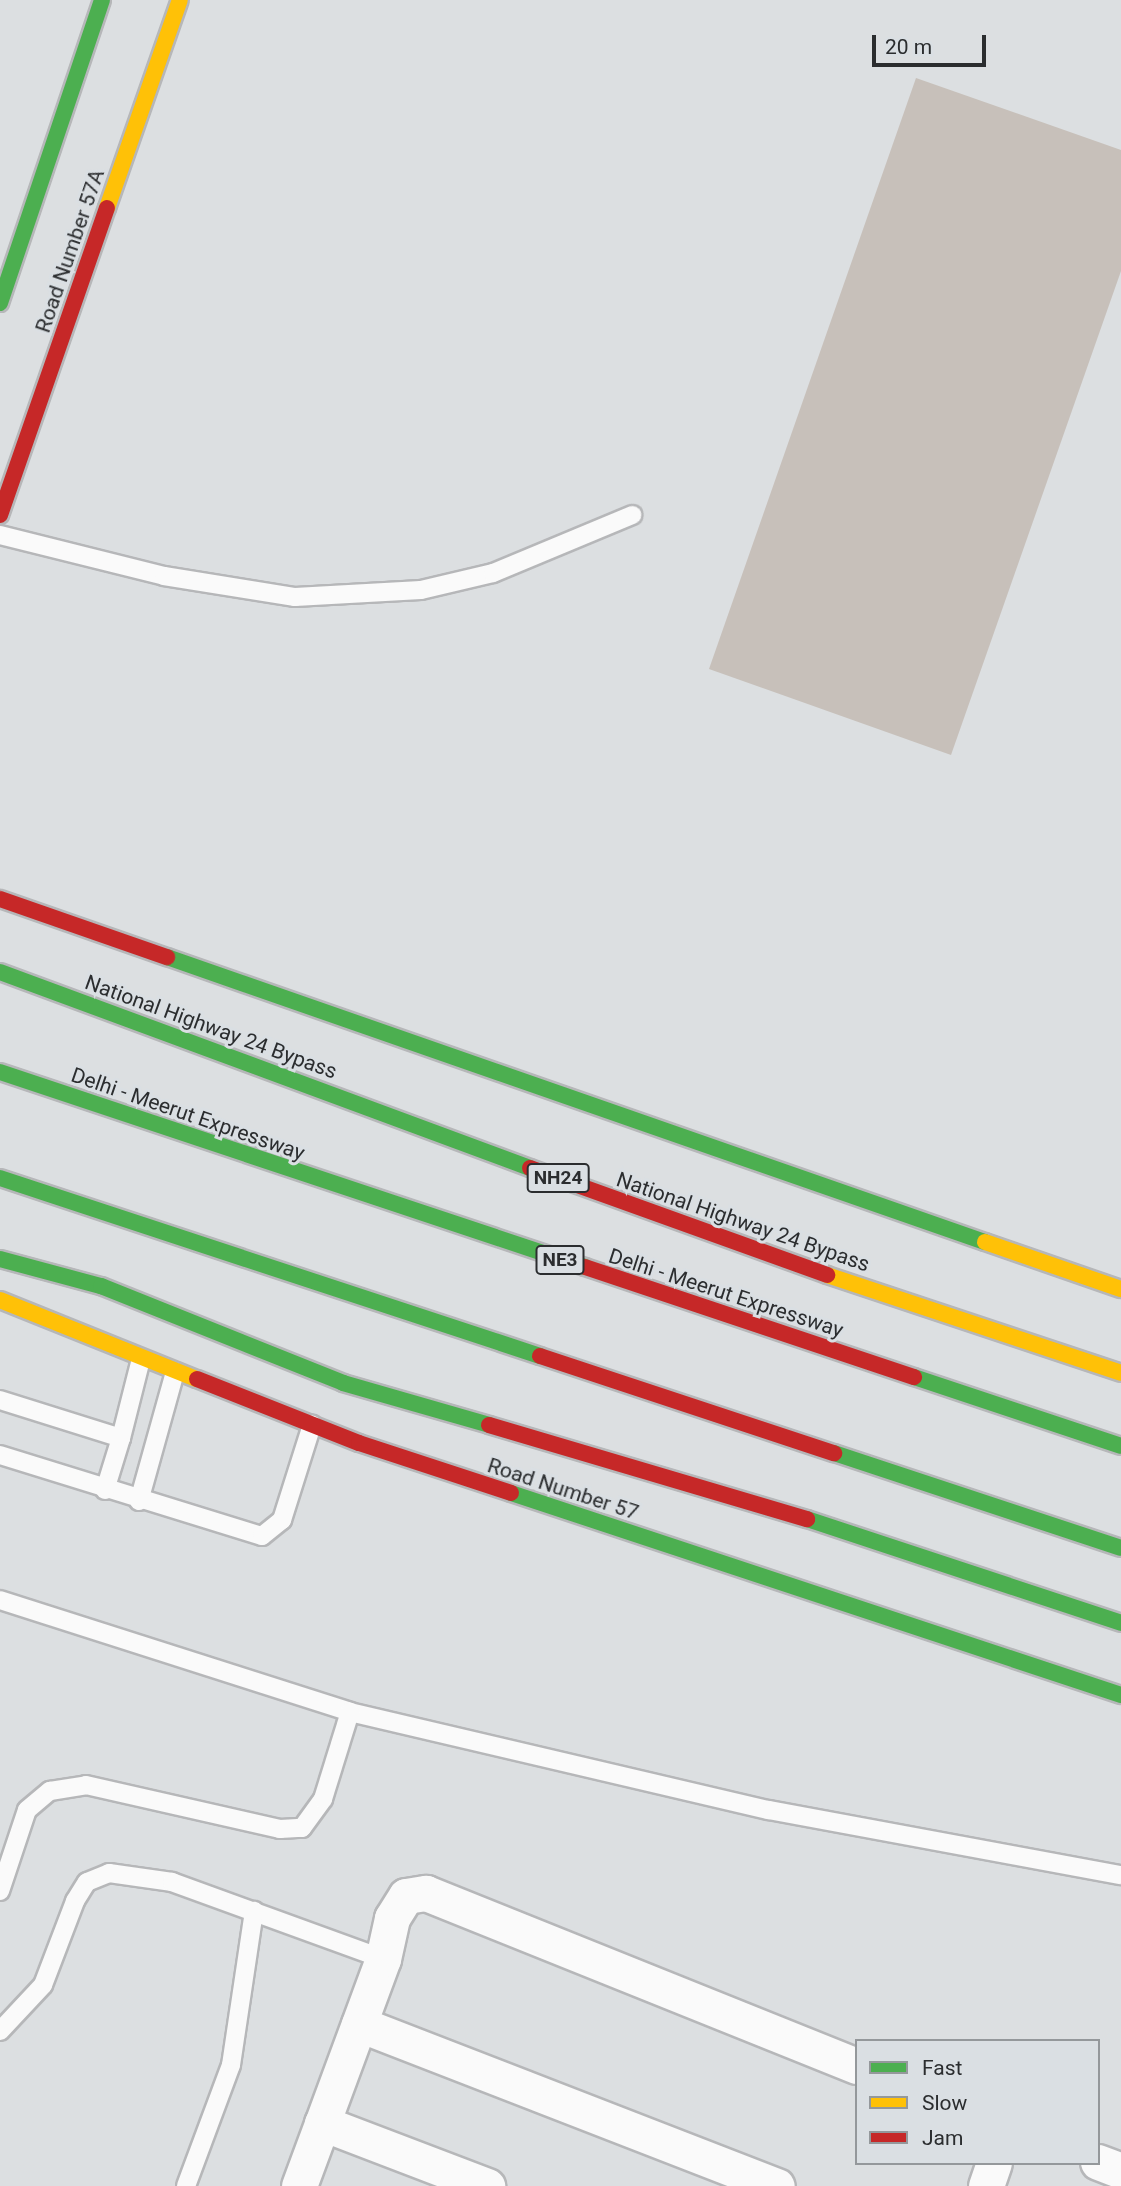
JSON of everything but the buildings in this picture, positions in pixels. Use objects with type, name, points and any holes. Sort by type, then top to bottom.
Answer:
[{"type":"main road","points":[[0,303],[102,0]]},
{"type":"main road","name":"Road Number 57A","points":[[0,515],[180,0]]},
{"type":"main road","points":[[0,899],[1121,1289]]},
{"type":"main road","name":"National Highway 24 Bypass","points":[[0,972],[709,1235],[1121,1373]]},
{"type":"main road","name":"Delhi - Meerut Expressway","points":[[0,1072],[1121,1447]]},
{"type":"main road","points":[[0,1178],[1121,1548]]},
{"type":"main road","points":[[0,1259],[101,1286],[343,1383],[744,1498],[1121,1623]]},
{"type":"main road","name":"Road Number 57","points":[[0,1300],[141,1359],[312,1425],[1121,1695]]},
{"type":"street","points":[[299,2186],[383,1959],[399,1907],[406,1896],[426,1893],[855,2065]]},
{"type":"street","points":[[359,2024],[777,2186]]},
{"type":"street","points":[[322,2123],[487,2186]]},
{"type":"street","points":[[1100,2163],[1121,2171]]},
{"type":"street","points":[[986,2186],[993,2165]]},
{"type":"lane","points":[[0,535],[164,576],[295,597],[421,590],[493,573],[632,515]]},
{"type":"lane","points":[[105,1490],[141,1359]]},
{"type":"lane","points":[[139,1501],[175,1372]]},
{"type":"lane","points":[[0,1400],[121,1438]]},
{"type":"lane","points":[[0,1455],[139,1501],[270,1534],[282,1520],[312,1425]]},
{"type":"lane","points":[[0,1600],[350,1712],[769,1810],[1121,1875]]},
{"type":"lane","points":[[0,1891],[27,1810],[50,1791],[86,1785],[267,1827],[302,1828],[323,1799],[350,1712]]},
{"type":"lane","points":[[0,2031],[43,1985],[87,1882],[109,1873],[172,1882],[383,1959]]},
{"type":"lane","points":[[186,2186],[231,2065],[254,1911]]},
{"type":"traffic: fast","points":[[0,303],[102,0]]},
{"type":"traffic: fast","points":[[167,957],[985,1242]]},
{"type":"traffic: fast","points":[[0,972],[530,1168]]},
{"type":"traffic: fast","points":[[0,1072],[585,1267]]},
{"type":"traffic: fast","points":[[0,1178],[540,1356]]},
{"type":"traffic: fast","points":[[0,1259],[101,1286],[343,1383],[489,1425]]},
{"type":"traffic: fast","points":[[914,1377],[1121,1446]]},
{"type":"traffic: fast","points":[[834,1453],[1121,1548]]},
{"type":"traffic: fast","points":[[511,1493],[1121,1695]]},
{"type":"traffic: fast","points":[[807,1519],[1121,1623]]},
{"type":"traffic: slow","points":[[107,208],[180,0]]},
{"type":"traffic: slow","points":[[985,1242],[1121,1289]]},
{"type":"traffic: slow","points":[[827,1275],[1121,1373]]},
{"type":"traffic: slow","points":[[0,1300],[197,1379]]},
{"type":"traffic: jam","points":[[0,515],[107,208]]},
{"type":"traffic: jam","points":[[0,899],[167,957]]},
{"type":"traffic: jam","points":[[530,1168],[827,1275]]},
{"type":"traffic: jam","points":[[585,1267],[914,1377]]},
{"type":"traffic: jam","points":[[540,1356],[834,1453]]},
{"type":"traffic: jam","points":[[197,1379],[359,1443],[511,1493]]},
{"type":"traffic: jam","points":[[489,1425],[807,1519]]}]
